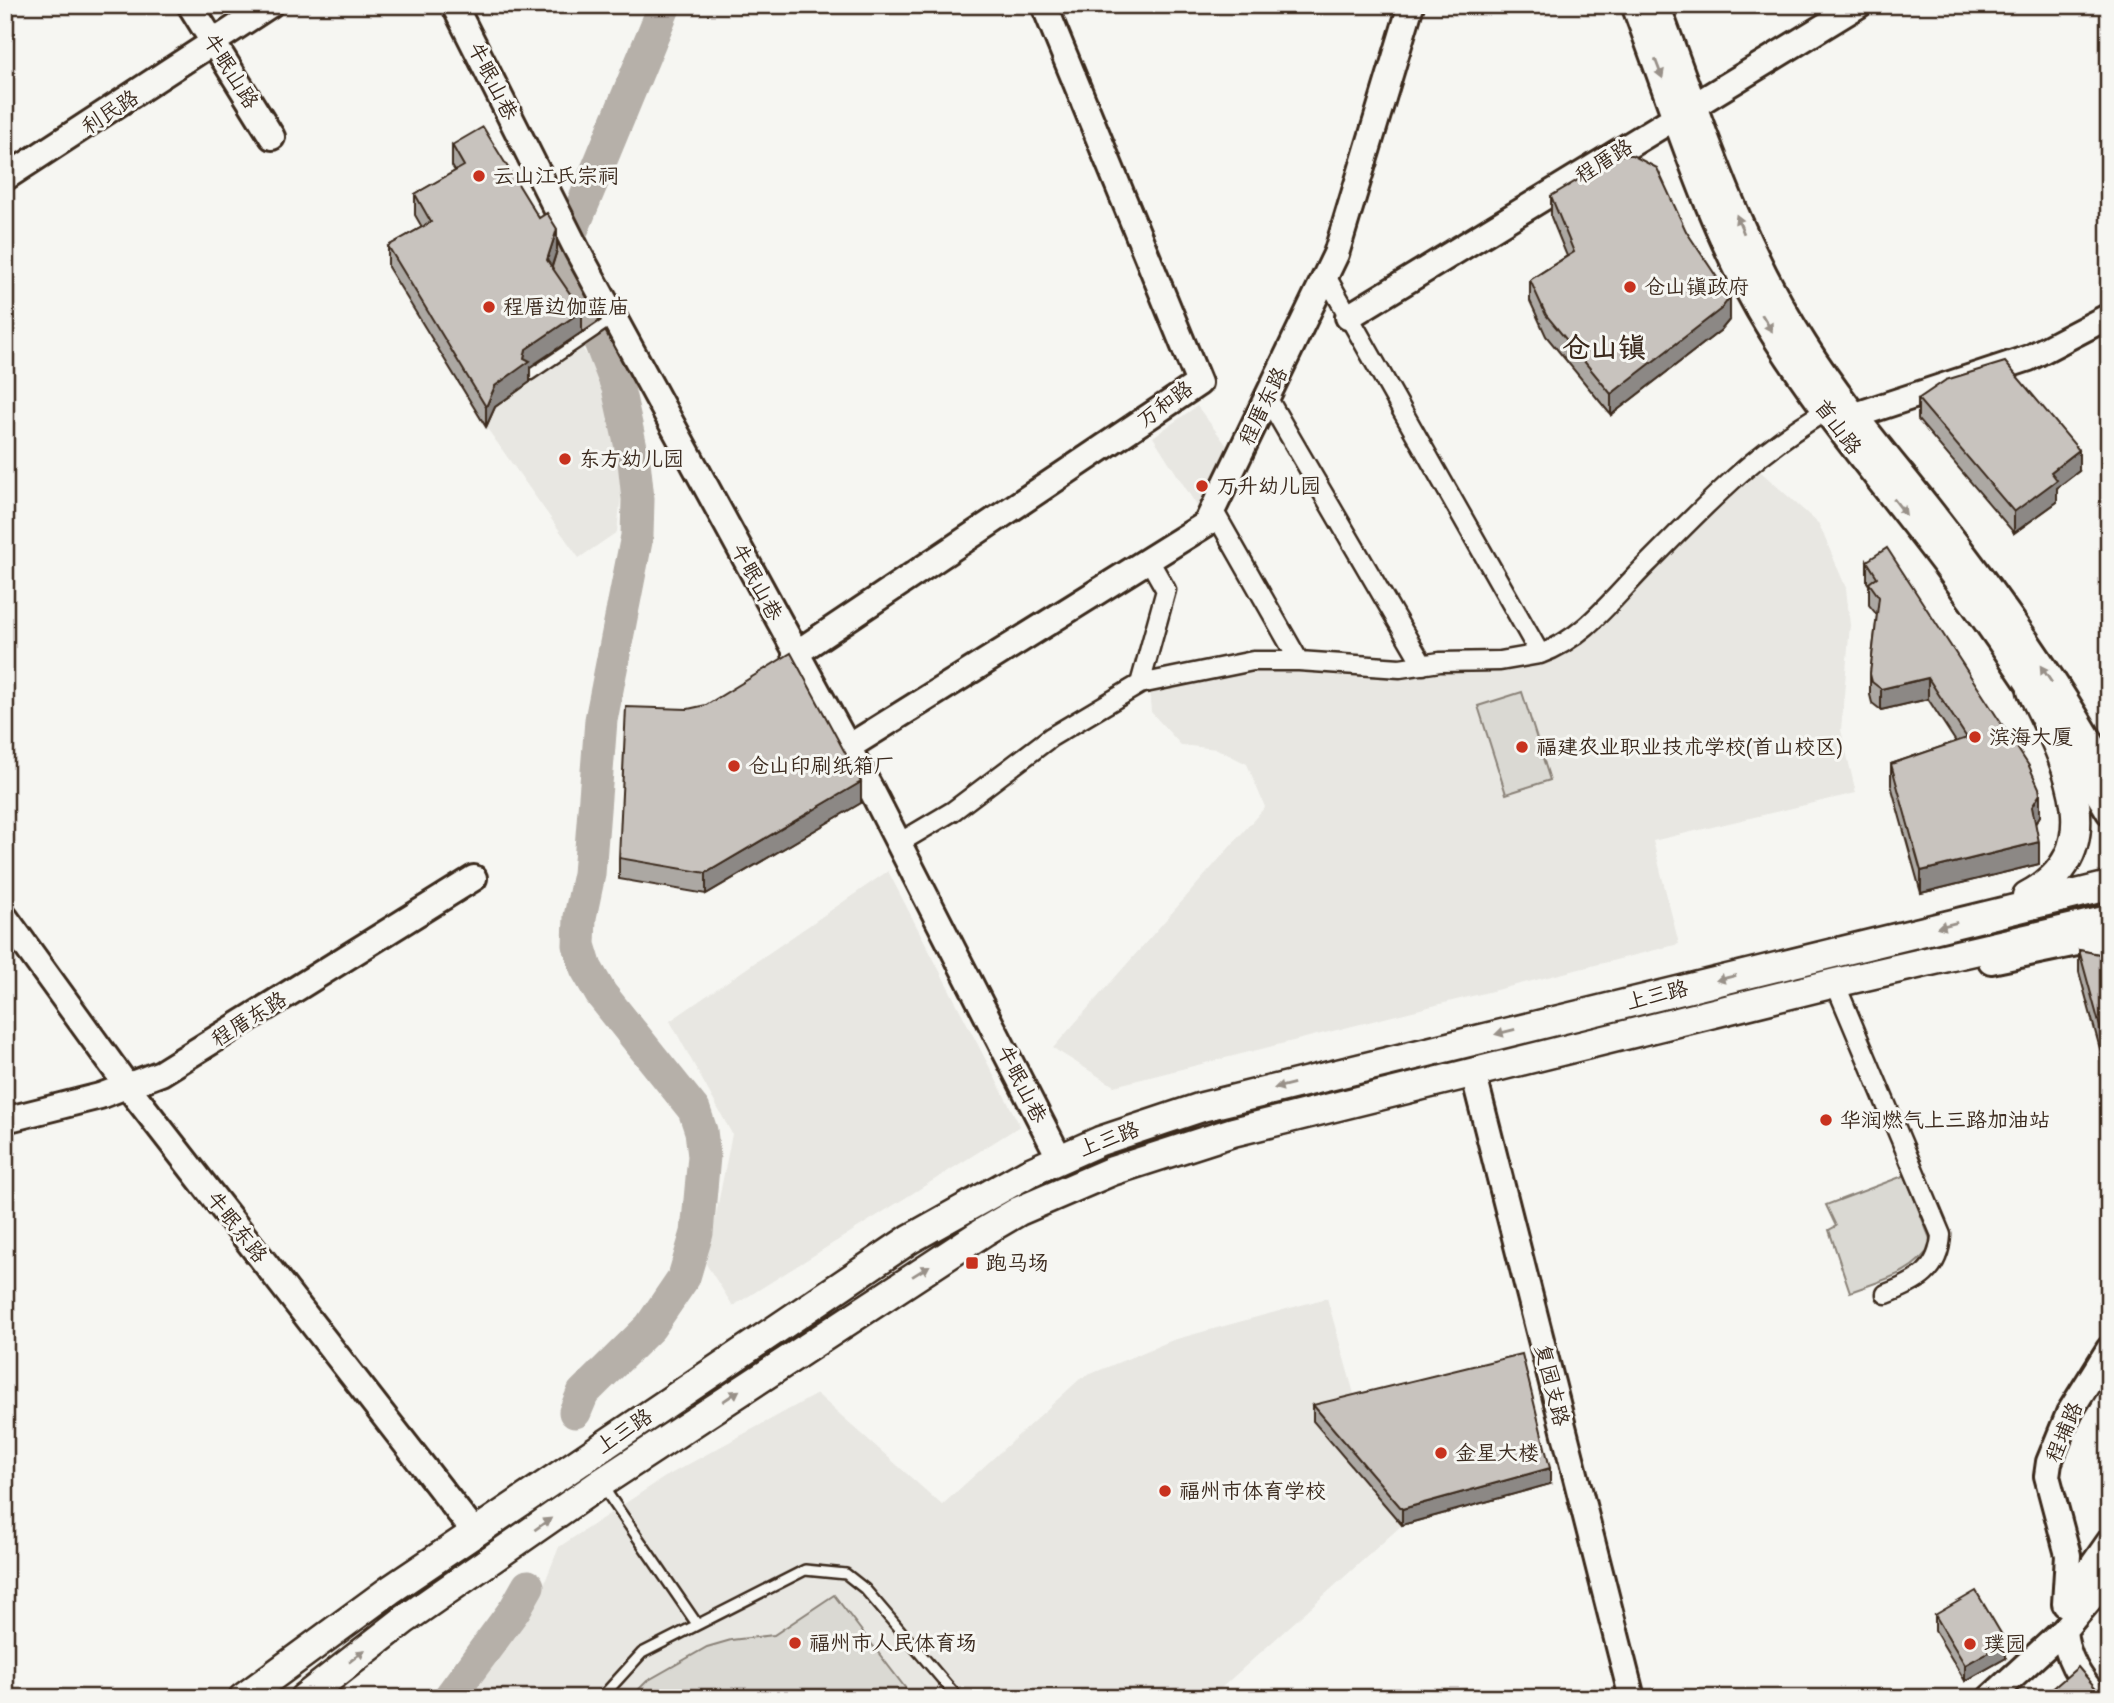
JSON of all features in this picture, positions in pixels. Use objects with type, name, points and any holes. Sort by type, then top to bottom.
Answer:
[{"type":"main road","points":[[1980,916],[2053,883],[2070,866],[2084,832],[2084,811],[2076,779],[2032,691]]},
{"type":"main road","name":"上三路","points":[[243,1698],[475,1533],[910,1239],[998,1188],[1060,1159],[1138,1128],[1252,1094],[2109,886]]},
{"type":"main road","name":"上三路","points":[[304,1698],[404,1620],[601,1483],[889,1292],[1019,1211],[1112,1171],[1194,1143],[1835,983],[2109,920]]},
{"type":"street","name":"牛眠山路","points":[[190,5],[271,136]]},
{"type":"street","points":[[214,43],[270,5]]},
{"type":"street","name":"牛眠山巷","points":[[454,5],[563,218],[610,321],[899,843],[1060,1159]]},
{"type":"street","name":"万和路","points":[[795,654],[1199,383],[1044,5]]},
{"type":"street","name":"程厝东路","points":[[847,748],[1206,524],[1326,278],[1411,5]]},
{"type":"street","name":"首山路","points":[[1634,5],[1685,110],[1711,154],[1761,272],[1803,343],[1853,416],[1957,544],[2085,731],[2109,773]]},
{"type":"street","name":"首山路","points":[[1657,5],[1685,110],[1734,263],[1758,309],[1824,412],[1980,612],[2109,812]]},
{"type":"street","name":"程厝路","points":[[1348,317],[1859,5]]},
{"type":"street","name":"利民路","points":[[5,178],[214,43]]},
{"type":"street","points":[[1326,278],[1540,654]]},
{"type":"street","points":[[1853,416],[2040,354],[2109,316]]},
{"type":"street","points":[[1268,399],[1423,664]]},
{"type":"street","points":[[899,843],[953,811],[1051,737],[1140,684],[1244,662],[1299,661],[1395,668],[1508,660],[1540,654],[1564,643],[1608,605],[1744,467],[1780,439],[1824,412]]},
{"type":"street","points":[[1212,508],[1299,661]]},
{"type":"street","points":[[1140,684],[1166,590],[1149,560]]},
{"type":"street","points":[[2085,731],[2109,755]]},
{"type":"street","name":"程厝东路","points":[[5,1120],[128,1087],[178,1064],[474,878]]},
{"type":"street","name":"牛眠东路","points":[[5,917],[128,1087],[475,1533]]},
{"type":"street","points":[[1925,964],[1960,967],[2077,943],[2109,946]]},
{"type":"street","points":[[1835,983],[1941,1235],[1939,1254],[1928,1273],[1886,1294]]},
{"type":"street","name":"复园支路","points":[[1473,1072],[1632,1698]]},
{"type":"street","name":"程埔路","points":[[2065,1604],[2068,1555],[2047,1476],[2049,1462],[2070,1413],[2109,1349]]},
{"type":"street","points":[[2027,1664],[2109,1542]]},
{"type":"street","points":[[1990,1698],[2064,1630],[2109,1577]]},
{"type":"street","points":[[2064,1630],[2075,1670],[2096,1698]]},
{"type":"lane","points":[[530,375],[610,321]]},
{"type":"lane","points":[[601,1483],[697,1624]]},
{"type":"lane","points":[[601,1698],[642,1653],[805,1570],[846,1574],[865,1589],[958,1698]]},
{"type":"shaded area","name":"东方幼儿园","points":[[580,345],[591,361],[621,449],[624,469],[617,532],[579,558],[486,427],[495,407]]},
{"type":"shaded area","name":"万升幼儿园","points":[[1197,406],[1234,455],[1204,517],[1153,437]]},
{"type":"shaded area","name":"福建农业职业技术学校(首山校区)","points":[[1761,472],[1819,524],[1846,588],[1850,625],[1841,730],[1856,793],[1653,841],[1679,944],[1114,1086],[1053,1048],[1265,807],[1247,764],[1217,749],[1181,745],[1151,712],[1149,688],[1245,665],[1550,656],[1736,484]]},
{"type":"shaded area","points":[[1522,692],[1550,780],[1506,794],[1478,706]]},
{"type":"shaded area","points":[[888,871],[1020,1126],[733,1306],[706,1264],[732,1134],[670,1021]]},
{"type":"shaded area","points":[[1911,1173],[1907,1180],[1932,1244],[1916,1263],[1906,1270],[1850,1292],[1829,1230],[1836,1226],[1826,1205]]},
{"type":"shaded area","name":"福州市体育学校","points":[[1327,1298],[1358,1408],[1314,1421],[1402,1525],[1210,1698],[459,1698],[534,1609],[559,1547],[665,1477],[817,1394],[942,1505],[1081,1378],[1173,1340]]},
{"type":"shaded area","name":"福州市人民体育场","points":[[834,1595],[913,1698],[630,1698],[647,1681],[707,1647],[731,1640],[774,1635]]},
{"type":"building","name":"程厝边伽蓝庙","points":[[483,127],[539,218],[547,213],[557,229],[547,260],[582,311],[526,349],[524,358],[530,361],[495,386],[486,407],[388,246],[431,222],[415,194],[464,166],[452,145]]},
{"type":"building","name":"仓山镇政府","points":[[1620,155],[1632,155],[1657,168],[1686,231],[1730,297],[1721,309],[1611,394],[1546,315],[1530,280],[1574,252],[1551,196]]},
{"type":"building","points":[[2005,362],[2079,450],[2051,472],[2057,480],[2014,512],[1918,399],[1946,380]]},
{"type":"building","name":"滨海大厦","points":[[1887,548],[2029,766],[2040,794],[2032,807],[2039,842],[1921,871],[1891,764],[1967,738],[1928,678],[1881,689],[1872,682],[1870,674],[1879,597],[1869,583],[1877,577],[1867,561]]},
{"type":"building","name":"仓山印刷纸箱厂","points":[[791,653],[861,782],[706,873],[619,858],[626,707],[688,709],[706,705]]},
{"type":"building","points":[[2079,950],[2109,956],[2109,1056],[2108,1056]]},
{"type":"building","name":"金星大楼","points":[[1522,1354],[1550,1468],[1402,1509],[1313,1405]]},
{"type":"building","name":"璞园","points":[[1976,1591],[2006,1642],[1965,1665],[1935,1615]]},
{"type":"building","points":[[2078,1667],[2104,1698],[2042,1698]]},
{"type":"waterway","points":[[575,1412],[583,1393],[650,1327],[684,1277],[697,1233],[704,1156],[701,1131],[694,1110],[601,994],[586,968],[579,945],[580,917],[589,874],[601,720],[637,536],[638,499],[634,461],[618,388],[600,342],[562,270],[561,257],[665,5]]},
{"type":"waterway","points":[[449,1698],[515,1609],[528,1586]]},
{"type":"place","name":"云山江氏宗祠","points":[[479,176]]},
{"type":"place","name":"仓山镇政府","points":[[1630,287]]},
{"type":"place","name":"程厝边伽蓝庙","points":[[489,307]]},
{"type":"place","name":"东方幼儿园","points":[[565,459]]},
{"type":"place","name":"万升幼儿园","points":[[1202,486]]},
{"type":"place","name":"滨海大厦","points":[[1975,737]]},
{"type":"place","name":"福建农业职业技术学校(首山校区)","points":[[1522,747]]},
{"type":"place","name":"仓山印刷纸箱厂","points":[[734,766]]},
{"type":"place","name":"华润燃气上三路加油站","points":[[1826,1120]]},
{"type":"place","name":"跑马场","points":[[972,1263]]},
{"type":"place","name":"金星大楼","points":[[1441,1453]]},
{"type":"place","name":"福州市体育学校","points":[[1165,1491]]},
{"type":"place","name":"福州市人民体育场","points":[[795,1643]]},
{"type":"place","name":"璞园","points":[[1970,1644]]},
{"type":"district","name":"仓山镇","points":[[1604,347]]}]
